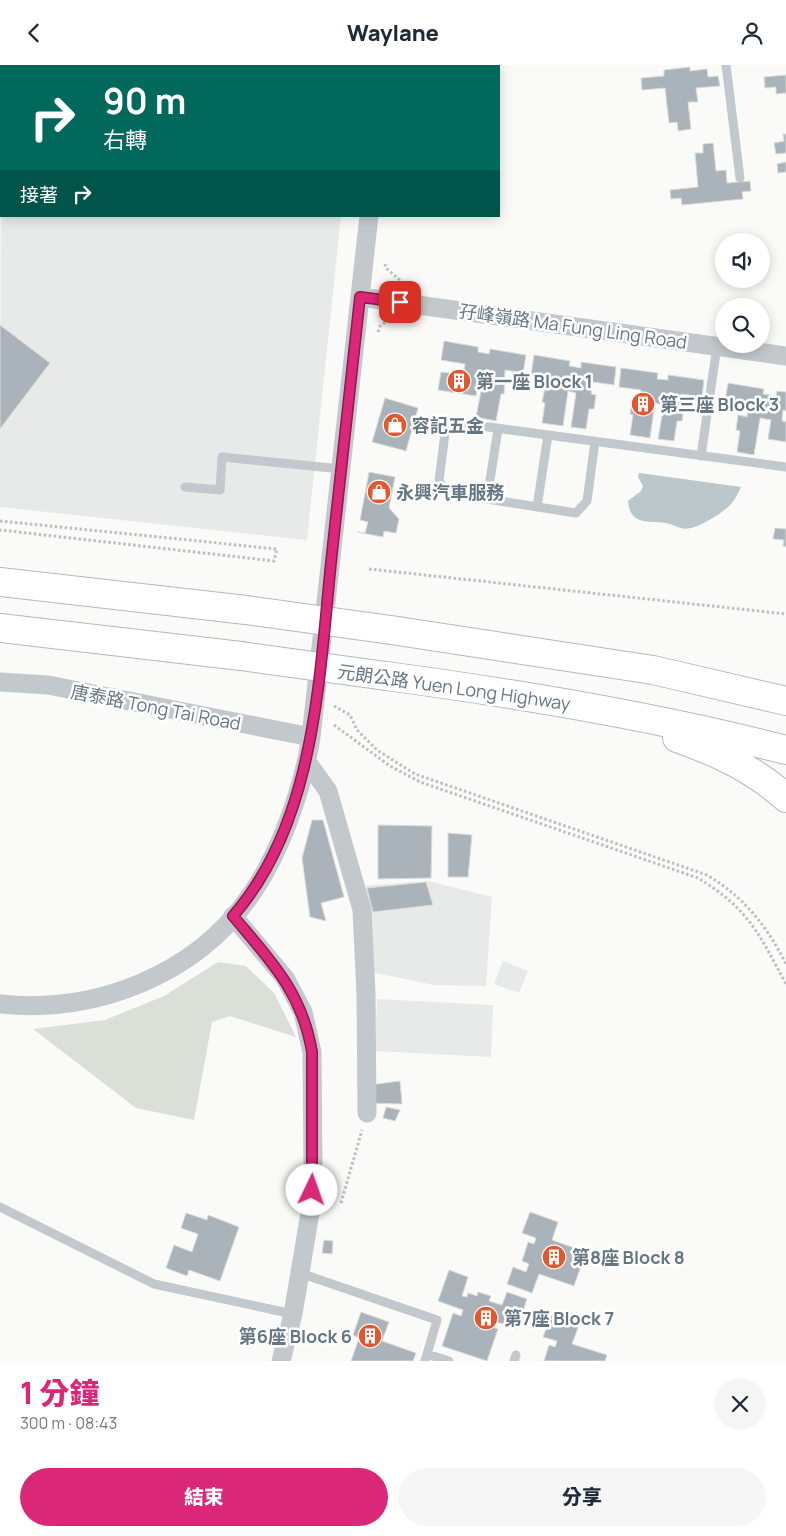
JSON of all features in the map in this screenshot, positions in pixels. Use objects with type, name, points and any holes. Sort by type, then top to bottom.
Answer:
[{"type":"highway","points":[[0,582],[246,610],[391,630],[653,670],[786,701]]},
{"type":"highway","name":"元朗公路 Yuen Long Highway","points":[[0,628],[241,656],[505,692],[639,715],[786,750]]},
{"type":"highway","points":[[505,692],[601,715],[704,747],[743,765],[786,798]]},
{"type":"street","points":[[0,1004],[38,1006],[65,1004],[117,993],[164,972],[190,956],[233,916],[250,898],[268,868],[307,762],[311,737],[369,217]]},
{"type":"street","name":"孖峰嶺路 Ma Fung Ling Road","points":[[360,297],[715,346]]},
{"type":"street","name":"孖峰嶺路 Ma Fung Ling Road","points":[[765,353],[786,356]]},
{"type":"street","name":"唐泰路 Tong Tai Road","points":[[0,681],[48,685],[311,737]]},
{"type":"street","points":[[307,762],[328,791],[362,909],[366,994],[366,1113]]},
{"type":"street","points":[[233,916],[285,978],[303,1012],[312,1052],[314,1173],[310,1219],[281,1361]]},
{"type":"lane","points":[[726,65],[740,178]]},
{"type":"lane","points":[[701,455],[715,353]]},
{"type":"lane","points":[[594,441],[587,501],[576,513],[455,494],[444,489],[439,481],[445,433],[449,427],[459,423],[498,429],[548,435],[594,441],[701,455],[786,467]]},
{"type":"lane","points":[[487,499],[498,429]]},
{"type":"lane","points":[[537,507],[548,435]]},
{"type":"lane","points":[[185,487],[220,491],[222,457],[341,469]]},
{"type":"lane","points":[[0,1207],[154,1284],[292,1314]]},
{"type":"lane","points":[[300,1273],[437,1320],[426,1357],[449,1361]]},
{"type":"path","points":[[0,521],[276,549],[274,561],[0,530]]},
{"type":"path","points":[[369,569],[786,614]]},
{"type":"path","points":[[334,706],[350,715],[357,730],[377,750],[415,773],[707,875],[746,903],[773,937],[786,964]]},
{"type":"path","points":[[341,1203],[366,1113]]},
{"type":"shaded area","points":[[1,217],[341,217],[307,540],[0,507]]},
{"type":"shaded area","points":[[639,473],[741,487],[732,502],[718,515],[688,529],[670,524],[644,521],[633,516],[628,501],[641,491],[643,486],[638,477]]},
{"type":"shaded area","points":[[428,881],[492,897],[486,986],[434,985],[371,972],[361,886]]},
{"type":"shaded area","points":[[503,961],[528,971],[519,993],[494,984]]},
{"type":"shaded area","points":[[218,962],[246,966],[274,993],[296,1037],[230,1016],[212,1022],[194,1120],[136,1108],[33,1029],[105,1020],[164,996]]},
{"type":"shaded area","points":[[377,999],[493,1005],[491,1057],[375,1051]]},
{"type":"building","points":[[690,67],[690,71],[707,69],[708,77],[718,76],[720,86],[696,88],[698,102],[688,102],[691,129],[678,131],[677,122],[669,123],[665,88],[642,90],[641,78],[664,76],[664,70]]},
{"type":"building","points":[[786,75],[786,93],[776,94],[776,87],[765,88],[764,77]]},
{"type":"building","points":[[783,134],[786,134],[786,153],[776,154],[774,143],[784,141]]},
{"type":"building","points":[[713,143],[716,171],[726,170],[727,183],[750,181],[751,191],[742,192],[743,199],[682,205],[681,198],[671,199],[670,190],[698,187],[695,153],[703,153],[703,144]]},
{"type":"building","points":[[786,162],[786,172],[778,173],[777,164]]},
{"type":"building","points":[[0,325],[50,363],[0,429]]},
{"type":"building","name":"第一座 Block 1","points":[[444,341],[478,347],[478,352],[489,354],[490,349],[526,355],[523,373],[505,370],[504,394],[501,394],[496,421],[476,417],[483,381],[479,380],[476,396],[438,390],[441,372],[464,375],[465,364],[441,360]]},
{"type":"building","points":[[534,355],[570,361],[569,366],[581,368],[581,362],[616,367],[614,385],[593,382],[591,394],[596,395],[594,409],[589,409],[586,429],[571,427],[576,393],[568,391],[563,426],[542,423],[545,403],[542,402],[545,388],[552,389],[553,378],[531,375]]},
{"type":"building","name":"第三座 Block 3","points":[[621,368],[658,373],[657,379],[668,380],[668,375],[704,380],[702,397],[681,394],[679,406],[684,407],[682,421],[677,421],[674,441],[658,439],[664,405],[655,403],[650,438],[630,435],[633,415],[630,414],[632,400],[639,401],[641,390],[619,387]]},
{"type":"building","points":[[728,383],[764,389],[763,394],[776,396],[777,391],[786,392],[786,411],[783,410],[782,421],[786,422],[786,442],[768,439],[771,420],[760,418],[754,455],[737,452],[740,431],[736,430],[738,415],[747,417],[749,405],[725,401]]},
{"type":"building","name":"容記五金","points":[[385,398],[418,408],[406,451],[372,442]]},
{"type":"building","name":"永興汽車服務","points":[[369,472],[395,477],[389,508],[399,519],[396,533],[384,531],[383,537],[357,532],[365,533],[368,522],[360,520]]},
{"type":"building","points":[[775,528],[786,529],[786,547],[783,546],[784,540],[773,539]]},
{"type":"building","points":[[312,820],[323,820],[344,897],[321,903],[326,921],[310,917],[302,858]]},
{"type":"building","points":[[378,825],[432,826],[431,878],[378,879]]},
{"type":"building","points":[[448,833],[472,835],[468,877],[448,877]]},
{"type":"building","points":[[426,882],[433,905],[373,912],[367,888]]},
{"type":"building","points":[[400,1081],[402,1104],[369,1103],[369,1085]]},
{"type":"building","points":[[386,1107],[400,1110],[395,1121],[383,1118]]},
{"type":"building","name":"第8座 Block 8","points":[[530,1212],[558,1222],[552,1240],[586,1252],[574,1286],[539,1274],[532,1293],[507,1284],[513,1267],[526,1272],[529,1264],[522,1261],[528,1242],[534,1244],[536,1238],[522,1233]]},
{"type":"building","points":[[186,1213],[207,1220],[208,1215],[239,1227],[220,1281],[189,1270],[187,1276],[166,1268],[174,1245],[192,1252],[198,1234],[181,1228]]},
{"type":"building","points":[[324,1240],[333,1241],[332,1254],[322,1253]]},
{"type":"building","name":"第7座 Block 7","points":[[449,1270],[468,1277],[462,1296],[467,1297],[468,1293],[477,1296],[478,1292],[491,1296],[489,1301],[502,1305],[507,1292],[527,1299],[517,1329],[491,1320],[489,1326],[498,1329],[487,1361],[442,1346],[453,1313],[461,1316],[463,1310],[438,1301]]},
{"type":"building","name":"第6座 Block 6","points":[[361,1312],[389,1322],[382,1341],[416,1353],[413,1361],[351,1361],[359,1338],[353,1335]]},
{"type":"building","points":[[551,1316],[579,1325],[572,1344],[607,1355],[605,1361],[544,1361],[549,1345],[555,1347],[557,1341],[543,1337]]},
{"type":"place","name":"第一座 Block 1","points":[[459,381]]},
{"type":"place","name":"第三座 Block 3","points":[[643,404]]},
{"type":"place","name":"容記五金","points":[[395,425]]},
{"type":"place","name":"永興汽車服務","points":[[379,492]]},
{"type":"place","name":"第8座 Block 8","points":[[554,1257]]},
{"type":"place","name":"第7座 Block 7","points":[[486,1318]]},
{"type":"place","name":"第6座 Block 6","points":[[370,1336]]},
{"type":"route","points":[[312,1190],[314,1173],[312,1052],[303,1012],[285,978],[233,916],[250,898],[268,868],[307,762],[360,297],[400,302]]}]
